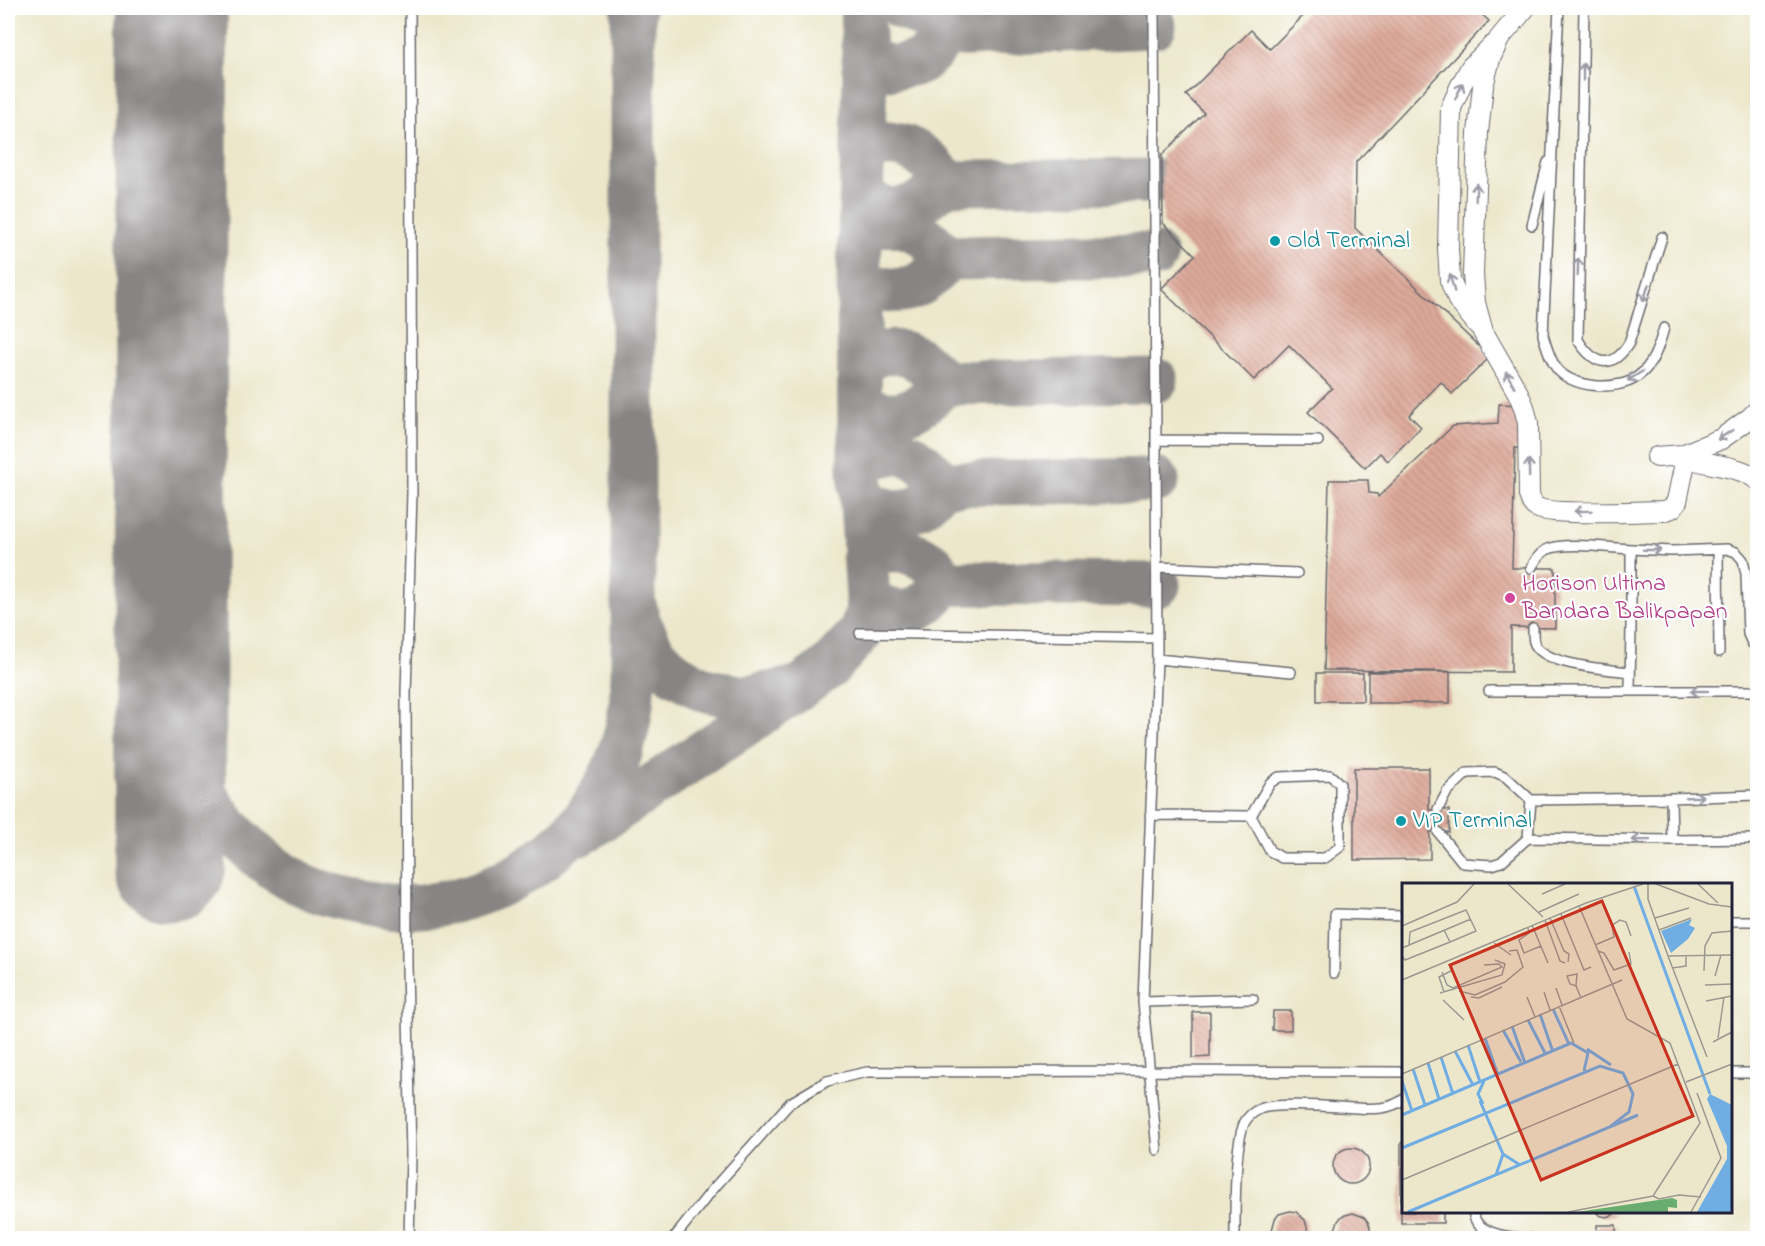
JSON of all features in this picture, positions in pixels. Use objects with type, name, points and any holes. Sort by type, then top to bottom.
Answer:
[{"type":"street","points":[[1525,8],[1471,68],[1451,108],[1448,249],[1450,280],[1458,300],[1483,332],[1524,407],[1528,423],[1529,495],[1536,507],[1554,512],[1664,511],[1672,508],[1677,501],[1685,455]]},
{"type":"street","points":[[1483,332],[1475,303],[1473,274],[1478,133],[1483,86],[1498,39]]},
{"type":"street","points":[[1685,455],[1720,439],[1758,410]]},
{"type":"street","points":[[1657,457],[1685,455],[1729,467],[1758,480]]},
{"type":"lane","points":[[409,1239],[411,1156],[407,965],[406,693],[412,492],[410,8]]},
{"type":"lane","points":[[1154,8],[1157,659],[1143,1002],[1157,1150]]},
{"type":"lane","points":[[1559,8],[1543,335],[1556,369],[1588,386],[1606,386],[1637,378],[1649,365],[1658,348],[1664,328]]},
{"type":"lane","points":[[1584,8],[1578,340],[1584,350],[1595,359],[1606,362],[1616,360],[1624,353],[1636,326],[1662,237]]},
{"type":"lane","points":[[1532,225],[1552,143]]},
{"type":"lane","points":[[1156,440],[1318,441]]},
{"type":"lane","points":[[1531,568],[1546,550],[1567,545],[1630,549],[1727,549],[1736,552],[1743,560],[1746,574],[1748,634],[1752,643],[1758,648]]},
{"type":"lane","points":[[1630,549],[1632,625],[1630,691]]},
{"type":"lane","points":[[1718,550],[1719,652]]},
{"type":"lane","points":[[1158,567],[1297,573]]},
{"type":"lane","points":[[1533,628],[1534,642],[1540,650],[1554,659],[1574,665],[1630,672]]},
{"type":"lane","points":[[860,633],[1157,638]]},
{"type":"lane","points":[[1157,659],[1291,672]]},
{"type":"lane","points":[[1489,691],[1758,691]]},
{"type":"lane","points":[[1438,810],[1447,792],[1467,773],[1495,772],[1506,777],[1531,800],[1758,795]]},
{"type":"lane","points":[[1330,775],[1340,784],[1340,847],[1325,858],[1282,858],[1270,851],[1251,816],[1270,783],[1279,777],[1330,775]]},
{"type":"lane","points":[[1671,798],[1672,840]]},
{"type":"lane","points":[[1528,838],[1531,800]]},
{"type":"lane","points":[[1150,815],[1251,816]]},
{"type":"lane","points":[[1438,832],[1463,863],[1492,865],[1501,862],[1528,838],[1758,839]]},
{"type":"lane","points":[[1334,973],[1335,914],[1402,916]]},
{"type":"lane","points":[[1732,921],[1758,921]]},
{"type":"lane","points":[[1143,1002],[1253,999]]},
{"type":"lane","points":[[674,1239],[713,1189],[790,1103],[827,1081],[867,1072],[1402,1072]]},
{"type":"lane","points":[[1732,1073],[1758,1073]]},
{"type":"lane","points":[[1235,1239],[1236,1188],[1241,1136],[1245,1122],[1251,1114],[1262,1108],[1287,1106],[1373,1109],[1393,1106],[1402,1100]]},
{"type":"lane","points":[[1473,1213],[1476,1221],[1488,1232],[1529,1239]]},
{"type":"building","name":"Old Terminal","points":[[1311,8],[1475,8],[1489,21],[1356,162],[1355,228],[1490,357],[1452,394],[1441,382],[1409,415],[1421,427],[1388,461],[1380,453],[1365,468],[1308,412],[1332,388],[1289,345],[1254,380],[1161,289],[1195,255],[1163,223],[1162,155],[1204,113],[1186,95],[1251,30],[1270,49]]},
{"type":"building","name":"Horison Ultima Bandara Balikpapan","points":[[1499,404],[1522,405],[1521,449],[1515,448],[1512,568],[1555,568],[1555,628],[1511,627],[1511,672],[1324,670],[1329,480],[1368,480],[1369,493],[1377,494],[1378,497],[1453,426],[1498,423]]},
{"type":"building","points":[[1368,672],[1450,672],[1450,703],[1368,703]]},
{"type":"building","points":[[1317,673],[1363,673],[1363,701],[1317,701]]},
{"type":"building","name":"VIP Terminal","points":[[1354,768],[1429,768],[1429,810],[1449,810],[1449,832],[1430,832],[1430,859],[1354,860]]},
{"type":"building","points":[[1273,1011],[1291,1011],[1291,1030],[1272,1030]]},
{"type":"building","points":[[1193,1012],[1210,1012],[1210,1057],[1193,1058]]},
{"type":"building","points":[[1402,1143],[1402,1213],[1443,1213],[1443,1223],[1401,1223]]},
{"type":"building","points":[[1351,1148],[1364,1153],[1369,1166],[1364,1179],[1351,1184],[1338,1179],[1333,1166],[1338,1153]]},
{"type":"building","points":[[1296,1212],[1305,1220],[1308,1231],[1306,1237],[1275,1238],[1272,1230],[1275,1219],[1279,1214]]},
{"type":"building","points":[[1353,1213],[1364,1217],[1368,1222],[1369,1238],[1336,1238],[1334,1232],[1338,1221],[1342,1216]]},
{"type":"building","points":[[1597,1213],[1615,1213],[1606,1217]]},
{"type":"building","points":[[1597,1225],[1616,1225],[1616,1238],[1597,1238]]},
{"type":"taxiway","points":[[171,643],[175,695],[181,731],[190,764],[206,796],[227,825],[252,851],[281,873],[311,889],[349,899],[396,907],[429,905],[456,900],[506,882],[530,868],[552,852],[589,812],[604,789],[620,752],[628,725],[632,699],[633,8]]},
{"type":"taxiway","points":[[636,611],[639,623],[654,653],[674,673],[704,690],[745,698],[799,688],[829,667],[860,633],[867,615],[860,472],[859,271],[865,74],[862,8]]},
{"type":"taxiway","points":[[903,8],[926,18],[944,35],[1154,26]]},
{"type":"taxiway","points":[[864,59],[892,68],[920,62],[933,51],[944,35]]},
{"type":"taxiway","points":[[863,153],[876,147],[891,145],[910,149],[927,160],[947,183]]},
{"type":"taxiway","points":[[866,198],[877,206],[889,210],[918,204],[947,183],[1155,181]]},
{"type":"taxiway","points":[[860,233],[893,224],[911,228],[919,232],[946,258],[1155,255]]},
{"type":"taxiway","points":[[859,281],[886,290],[908,289],[927,279],[946,258]]},
{"type":"taxiway","points":[[860,363],[884,353],[906,354],[916,358],[944,383]]},
{"type":"taxiway","points":[[944,383],[1156,380]]},
{"type":"taxiway","points":[[860,402],[883,414],[905,412],[926,401],[944,383]]},
{"type":"taxiway","points":[[860,462],[886,454],[906,454],[924,464],[942,484],[1157,480]]},
{"type":"taxiway","points":[[862,498],[885,510],[905,512],[924,504],[942,484]]},
{"type":"taxiway","points":[[864,556],[886,550],[903,550],[934,565],[944,583]]},
{"type":"taxiway","points":[[944,583],[1158,585]]},
{"type":"taxiway","points":[[868,599],[891,611],[910,611],[927,602],[944,583]]},
{"type":"taxiway","points":[[582,833],[789,695]]},
{"type":"runway","points":[[170,865],[172,8]]},
{"type":"place","name":"Old Terminal","points":[[1275,241]]},
{"type":"place","name":"Horison Ultima Bandara Balikpapan","points":[[1510,598]]},
{"type":"place","name":"VIP Terminal","points":[[1401,821]]}]
